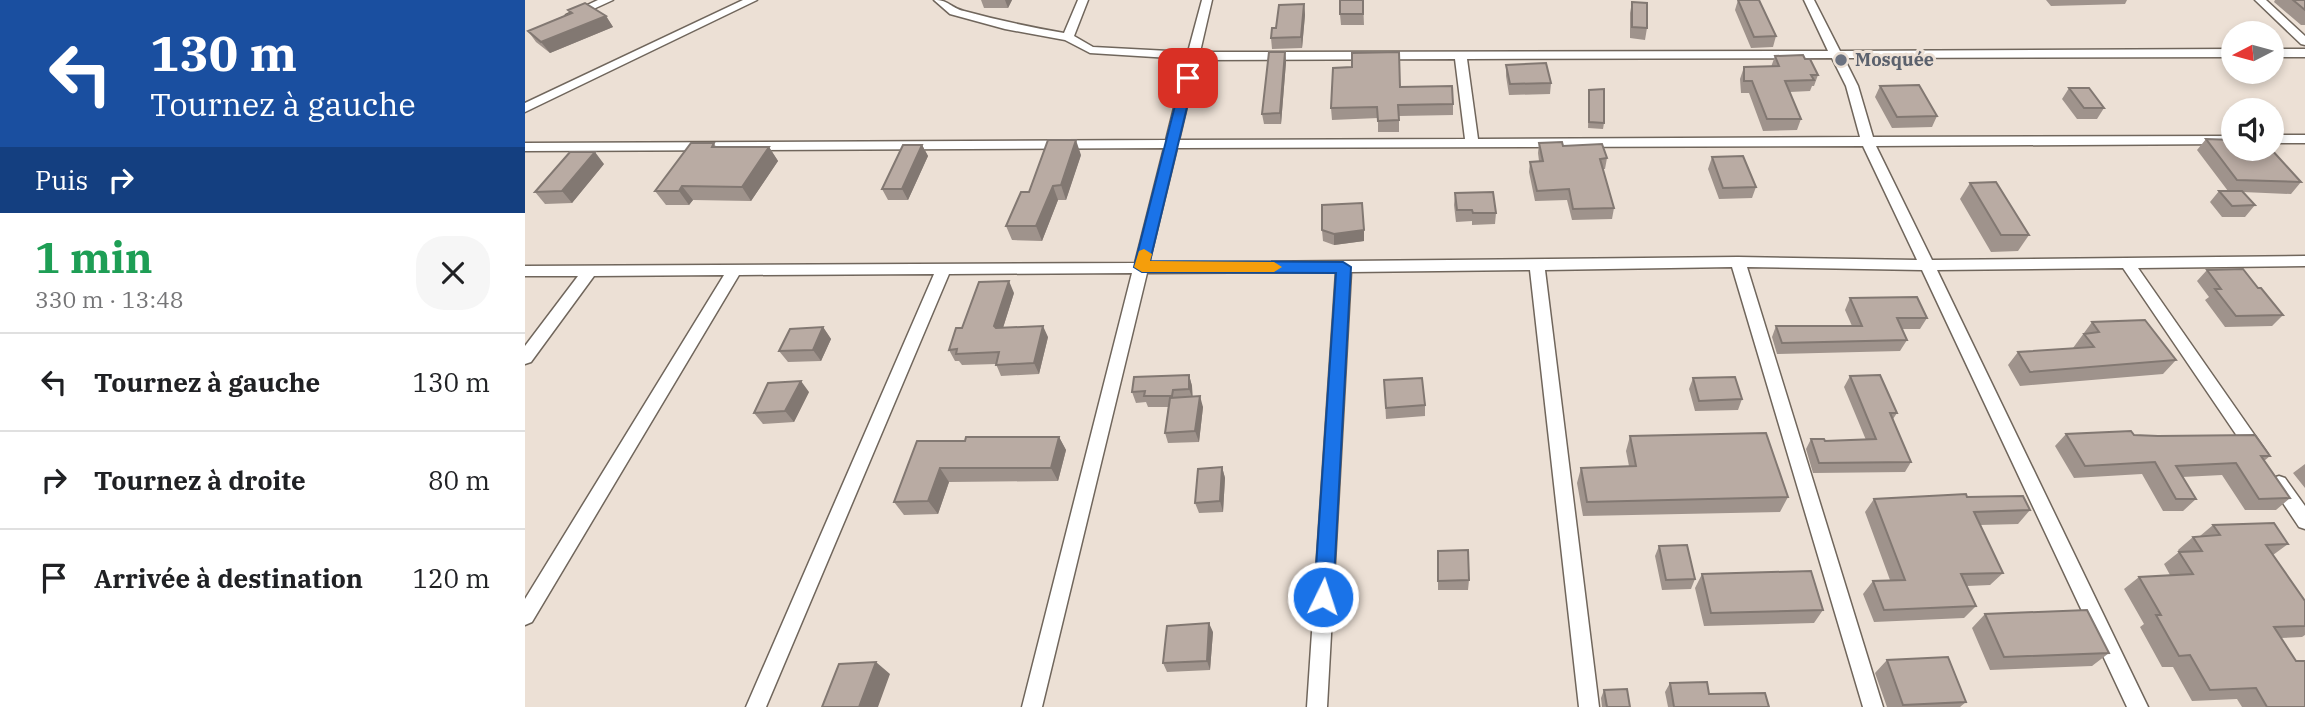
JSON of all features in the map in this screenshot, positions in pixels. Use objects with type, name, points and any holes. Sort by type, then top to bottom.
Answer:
[{"type":"street","points":[[561,20],[608,0]]},
{"type":"street","points":[[525,107],[753,0]]},
{"type":"street","points":[[939,0],[954,12],[1005,26],[1068,37],[1090,50],[1193,56],[2221,53]]},
{"type":"street","points":[[1068,37],[1083,0]]},
{"type":"street","points":[[1033,707],[1207,0]]},
{"type":"street","points":[[1809,0],[1852,86],[1867,140],[2138,707]]},
{"type":"street","points":[[2260,0],[2305,42]]},
{"type":"street","points":[[2284,52],[2305,52]]},
{"type":"street","points":[[1461,56],[1472,142]]},
{"type":"street","points":[[525,147],[2221,139]]},
{"type":"street","points":[[2284,139],[2305,139]]},
{"type":"street","points":[[2126,261],[2305,521]]},
{"type":"street","points":[[525,271],[1738,262],[1927,265],[2305,261]]},
{"type":"street","points":[[1738,262],[1873,707]]},
{"type":"street","points":[[1537,264],[1589,707]]},
{"type":"street","points":[[1317,707],[1343,267]]},
{"type":"street","points":[[525,616],[736,268]]},
{"type":"street","points":[[756,707],[944,268]]},
{"type":"street","points":[[525,358],[590,271]]},
{"type":"building","points":[[1340,0],[1363,0],[1363,14],[1340,14]]},
{"type":"building","points":[[1738,0],[1759,0],[1776,36],[1754,37]]},
{"type":"building","points":[[2293,0],[2305,0],[2305,10]]},
{"type":"building","points":[[1632,2],[1647,3],[1647,28],[1632,27]]},
{"type":"building","points":[[585,3],[606,16],[541,42],[528,31],[572,13],[568,10]]},
{"type":"building","points":[[1304,4],[1301,37],[1271,38],[1272,28],[1276,28],[1279,5]]},
{"type":"building","points":[[1269,52],[1285,52],[1280,113],[1262,114]]},
{"type":"building","points":[[1399,52],[1400,87],[1452,86],[1453,104],[1398,105],[1399,120],[1378,121],[1377,107],[1331,108],[1333,68],[1352,67],[1352,53]]},
{"type":"building","points":[[1803,55],[1805,59],[1810,59],[1818,75],[1811,75],[1814,80],[1785,81],[1801,119],[1767,119],[1752,81],[1744,81],[1744,67],[1779,66],[1775,56]]},
{"type":"building","points":[[1546,63],[1551,83],[1510,84],[1506,65]]},
{"type":"building","points":[[1919,85],[1937,116],[1897,117],[1880,86]]},
{"type":"building","points":[[2069,88],[2089,88],[2104,108],[2084,108]]},
{"type":"building","points":[[1604,89],[1604,123],[1589,122],[1589,90]]},
{"type":"building","points":[[2206,139],[2221,140],[2221,159]]},
{"type":"building","points":[[1048,140],[1076,140],[1061,185],[1053,186],[1036,226],[1006,226],[1021,192],[1029,192]]},
{"type":"building","points":[[1562,142],[1563,146],[1602,144],[1607,158],[1600,159],[1614,208],[1573,209],[1569,189],[1537,191],[1530,162],[1543,161],[1539,143]]},
{"type":"building","points":[[691,143],[714,143],[712,147],[769,147],[742,187],[682,186],[679,191],[655,191]]},
{"type":"building","points":[[903,145],[922,145],[902,189],[882,189]]},
{"type":"building","points":[[570,152],[595,152],[562,191],[535,192]]},
{"type":"building","points":[[1743,156],[1756,187],[1723,188],[1712,157]]},
{"type":"building","points":[[2223,161],[2282,161],[2301,182],[2237,180]]},
{"type":"building","points":[[1996,182],[2029,235],[2001,235],[1970,183]]},
{"type":"building","points":[[2219,191],[2242,191],[2255,205],[2232,206]]},
{"type":"building","points":[[1493,192],[1496,213],[1457,210],[1455,193]]},
{"type":"building","points":[[1362,203],[1364,230],[1334,234],[1322,230],[1322,205]]},
{"type":"building","points":[[2243,269],[2283,315],[2236,316],[2215,289],[2221,289],[2207,270]]},
{"type":"building","points":[[1009,281],[994,326],[1043,326],[1034,363],[996,365],[999,352],[956,354],[957,349],[949,350],[956,328],[962,328],[979,282]]},
{"type":"building","points":[[1917,297],[1927,318],[1897,318],[1907,340],[1782,343],[1776,326],[1862,326],[1850,298]]},
{"type":"building","points":[[2145,320],[2176,360],[2030,372],[2018,352],[2094,347],[2084,334],[2099,332],[2092,322]]},
{"type":"building","points":[[823,327],[813,350],[779,351],[790,329]]},
{"type":"building","points":[[1189,375],[1189,389],[1173,390],[1172,396],[1144,396],[1145,391],[1132,392],[1134,377]]},
{"type":"building","points":[[1880,375],[1897,413],[1890,413],[1911,462],[1819,463],[1811,439],[1876,439],[1850,376]]},
{"type":"building","points":[[1735,377],[1742,399],[1699,401],[1693,378]]},
{"type":"building","points":[[1422,378],[1425,405],[1386,408],[1384,380]]},
{"type":"building","points":[[801,381],[785,411],[754,413],[768,383]]},
{"type":"building","points":[[1200,396],[1195,431],[1165,433],[1170,398]]},
{"type":"building","points":[[2131,431],[2134,435],[2158,436],[2255,435],[2270,456],[2261,456],[2290,498],[2259,499],[2236,463],[2176,466],[2196,499],[2176,499],[2155,462],[2085,466],[2066,434]]},
{"type":"building","points":[[1766,433],[1788,497],[1587,502],[1581,468],[1636,466],[1630,436]]},
{"type":"building","points":[[966,437],[1059,437],[1051,468],[940,468],[928,501],[894,502],[917,441],[965,441]]},
{"type":"building","points":[[1222,467],[1220,501],[1195,503],[1198,469]]},
{"type":"building","points":[[1966,494],[1967,497],[2023,496],[2030,510],[1974,512],[2003,573],[1961,574],[1976,606],[1884,610],[1873,581],[1905,580],[1874,499]]},
{"type":"building","points":[[2274,523],[2288,544],[2266,545],[2305,601],[2305,626],[2274,627],[2296,661],[2305,661],[2305,707],[2267,707],[2256,688],[2210,690],[2190,655],[2179,656],[2156,615],[2161,615],[2139,577],[2193,574],[2179,552],[2202,551],[2193,537],[2220,535],[2213,525]]},
{"type":"building","points":[[1687,545],[1695,579],[1666,580],[1659,546]]},
{"type":"building","points":[[1468,550],[1469,580],[1438,581],[1438,551]]},
{"type":"building","points":[[1811,571],[1823,610],[1711,613],[1702,574]]},
{"type":"building","points":[[2087,610],[2109,653],[2004,657],[1985,614]]},
{"type":"building","points":[[1209,623],[1207,661],[1163,663],[1167,626]]},
{"type":"building","points":[[1948,657],[1966,702],[1903,705],[1887,660]]},
{"type":"building","points":[[876,662],[859,707],[822,707],[839,664]]},
{"type":"building","points":[[1707,682],[1709,694],[1765,693],[1769,707],[1674,707],[1670,683]]},
{"type":"building","points":[[1627,689],[1630,707],[1607,707],[1604,690]]},
{"type":"slow traffic","points":[[1144,254],[1142,267],[1274,267]]},
{"type":"place","name":"Mosquée","points":[[1841,60]]},
{"type":"route","points":[[1188,78],[1142,267],[1343,267],[1323,597]]}]
